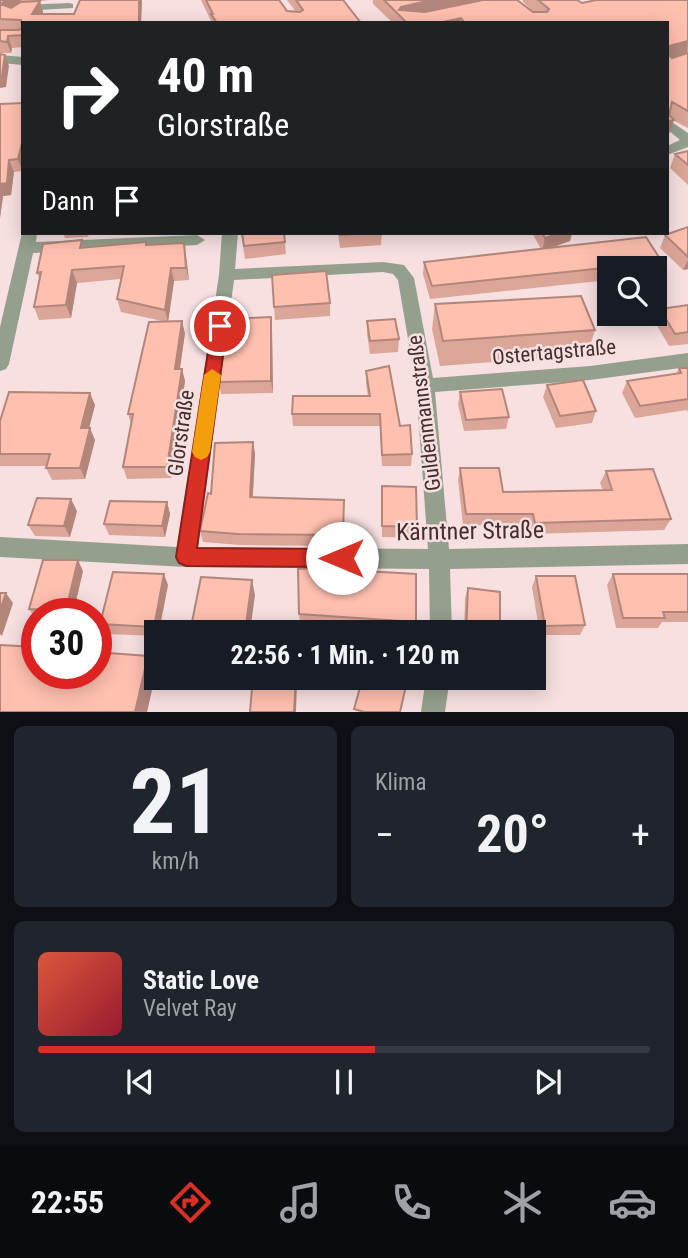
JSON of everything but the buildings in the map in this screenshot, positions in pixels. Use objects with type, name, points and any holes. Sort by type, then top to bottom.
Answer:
[{"type":"street","points":[[13,15],[21,7],[71,3],[64,21]]},
{"type":"street","points":[[0,59],[21,61]]},
{"type":"street","points":[[669,125],[688,141],[669,150]]},
{"type":"street","name":"Glorstraße","points":[[186,557],[227,275],[230,235]]},
{"type":"street","points":[[0,364],[29,240],[197,240]]},
{"type":"street","name":"Guldenmannstraße","points":[[227,275],[383,267],[398,269],[406,278],[425,386],[439,559],[441,620]]},
{"type":"street","name":"Ostertagstraße","points":[[425,386],[590,373],[688,360]]},
{"type":"street","name":"Kärntner Straße","points":[[0,547],[186,557],[439,559],[688,554]]},
{"type":"street","points":[[433,712],[436,690]]},
{"type":"slow traffic","points":[[201,452],[212,375]]},
{"type":"route","points":[[220,326],[186,557],[342,558]]}]
